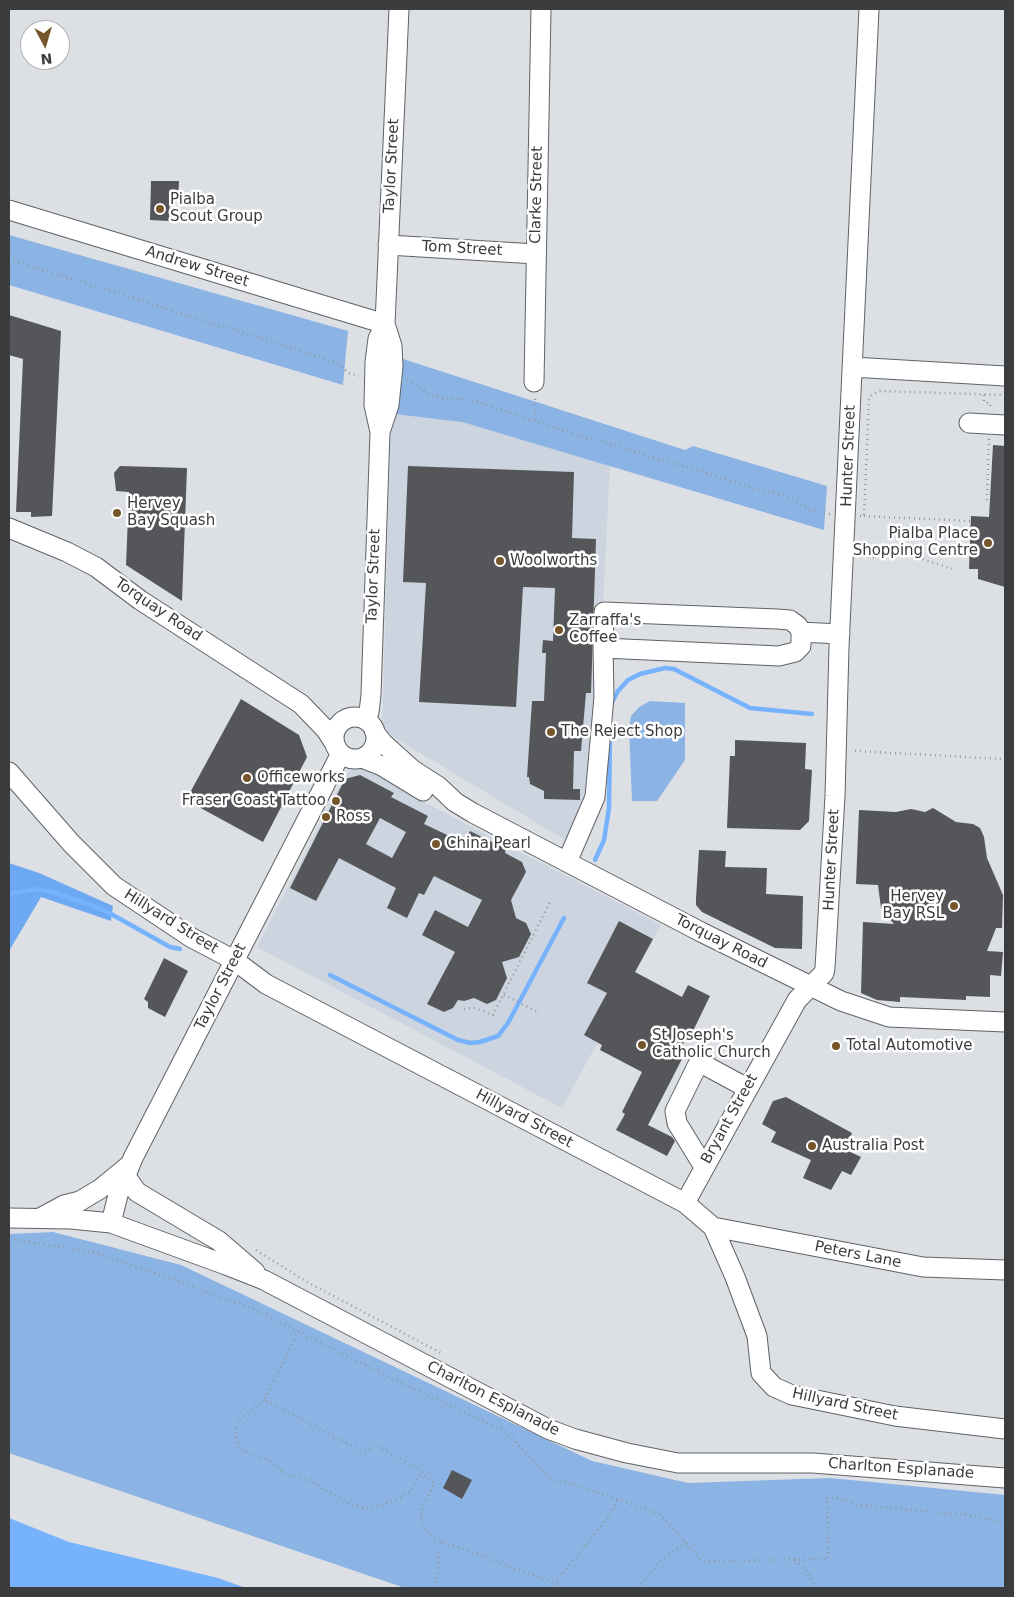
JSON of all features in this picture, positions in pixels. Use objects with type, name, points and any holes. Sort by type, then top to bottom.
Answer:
[{"type":"street","name":"Taylor Street","points":[[371,726],[369,712],[380,432],[386,416],[383,378],[393,355],[385,324],[399,9]]},
{"type":"street","name":"Clarke Street","points":[[534,382],[541,9]]},
{"type":"street","name":"Hunter Street","points":[[809,985],[824,973],[826,968],[835,796],[839,640],[855,516],[852,367],[868,9]]},
{"type":"street","name":"Andrew Street","points":[[9,210],[385,324]]},
{"type":"street","name":"Tom Street","points":[[388,245],[536,254]]},
{"type":"street","points":[[852,367],[1005,376]]},
{"type":"street","points":[[969,423],[998,424]]},
{"type":"street","name":"Torquay Road","points":[[9,528],[67,552],[96,567],[140,600],[301,704],[334,716],[347,718]]},
{"type":"street","points":[[567,862],[595,797],[604,697],[603,648],[604,612],[790,620],[798,626],[801,639],[795,652],[779,656],[603,648]]},
{"type":"street","points":[[801,639],[839,640]]},
{"type":"street","name":"Torquay Road","points":[[301,704],[326,730],[338,748]]},
{"type":"street","points":[[360,717],[371,726],[375,745],[362,758],[355,759],[338,748],[336,727],[347,718],[360,717]]},
{"type":"street","name":"Torquay Road","points":[[371,726],[392,752],[413,770],[438,786],[454,802]]},
{"type":"street","name":"Taylor Street","points":[[111,1223],[118,1195],[128,1170],[337,761],[338,748]]},
{"type":"street","name":"Torquay Road","points":[[362,758],[382,766],[433,797],[454,802],[567,862],[809,985],[866,1011],[888,1017],[1005,1022]]},
{"type":"street","name":"Hillyard Street","points":[[9,772],[71,843],[114,886],[192,938],[234,960],[266,984],[685,1203],[712,1227],[735,1277],[757,1336],[761,1373],[774,1387],[792,1395],[895,1416],[1005,1429]]},
{"type":"street","name":"Bryant Street","points":[[685,1203],[797,1000],[809,985]]},
{"type":"street","points":[[704,1167],[677,1123],[675,1112],[699,1062],[748,1088]]},
{"type":"street","points":[[39,1218],[64,1206],[80,1201],[128,1170],[137,1192],[228,1247],[264,1280]]},
{"type":"street","name":"Charlton Esplanade","points":[[9,1218],[111,1223],[264,1280],[504,1407],[563,1435],[601,1446],[678,1463],[814,1462],[1005,1478]]},
{"type":"street","name":"Peters Lane","points":[[712,1227],[923,1267],[1005,1270]]},
{"type":"path","points":[[9,259],[329,360],[355,376],[409,380],[435,397],[476,401],[536,422],[792,499],[820,513],[970,521]]},
{"type":"path","points":[[534,382],[536,422]]},
{"type":"path","points":[[855,516],[868,406],[872,396],[880,391],[1005,395]]},
{"type":"path","points":[[984,394],[984,402],[990,403],[998,424],[987,500]]},
{"type":"path","points":[[863,556],[876,558],[881,546],[956,570]]},
{"type":"path","points":[[855,751],[1005,759]]},
{"type":"path","points":[[464,1009],[475,1008],[493,1015],[550,902]]},
{"type":"path","points":[[503,994],[540,1014]]},
{"type":"path","points":[[251,1246],[307,1282],[408,1334],[446,1356]]},
{"type":"path","points":[[299,1331],[264,1400],[239,1420],[236,1425],[236,1446],[269,1460],[284,1473],[308,1480],[354,1506],[370,1508],[400,1498],[411,1491],[421,1472]]},
{"type":"path","points":[[264,1400],[360,1450],[365,1451],[377,1446],[417,1468],[434,1483],[422,1509],[421,1521],[427,1532],[442,1541],[555,1583],[560,1588]]},
{"type":"path","points":[[555,1583],[609,1516],[618,1499]]},
{"type":"path","points":[[435,1588],[438,1556],[442,1541]]},
{"type":"path","points":[[638,1588],[660,1561],[685,1542]]},
{"type":"path","points":[[794,1560],[806,1571],[816,1588]]},
{"type":"shaded area","points":[[9,235],[348,331],[343,385],[9,285]]},
{"type":"shaded area","points":[[397,357],[685,450],[693,446],[827,486],[824,530],[462,422],[394,414]]},
{"type":"shaded area","points":[[394,414],[462,422],[610,465],[598,706],[587,794],[570,843],[382,730],[391,421]]},
{"type":"shaded area","points":[[650,701],[685,703],[685,760],[657,801],[632,801],[629,729],[631,716],[639,707]]},
{"type":"shaded area","points":[[362,767],[426,803],[661,925],[562,1108],[257,947],[345,775],[353,768]]},
{"type":"shaded area","points":[[9,863],[39,873],[113,906],[111,921],[41,897],[9,951]]},
{"type":"shaded area","points":[[53,1232],[181,1265],[592,1461],[688,1483],[830,1478],[1005,1495],[1005,1588],[405,1588],[9,1453],[9,1234]]},
{"type":"shaded area","points":[[9,1518],[69,1542],[218,1578],[246,1588],[9,1588]]},
{"type":"building","name":"Pialba Scout Group","points":[[151,181],[179,181],[178,199],[170,198],[169,221],[150,220]]},
{"type":"building","points":[[9,315],[61,331],[52,516],[31,517],[31,512],[16,512],[23,359],[9,355]]},
{"type":"building","name":"Pialba Place Shopping Centre","points":[[993,445],[1005,446],[1005,587],[978,579],[978,569],[969,569],[971,516],[989,517]]},
{"type":"building","points":[[120,466],[187,468],[182,601],[126,565],[129,492],[116,491],[114,473]]},
{"type":"building","points":[[408,466],[574,472],[572,538],[596,539],[591,693],[586,693],[581,751],[574,751],[573,789],[580,789],[580,800],[544,799],[544,791],[530,784],[529,777],[527,777],[532,701],[544,701],[546,653],[542,653],[543,640],[553,641],[555,588],[523,587],[516,707],[419,702],[426,583],[403,582]]},
{"type":"building","name":"Officeworks","points":[[241,699],[299,735],[307,757],[263,842],[186,800]]},
{"type":"building","points":[[735,740],[806,743],[805,769],[812,770],[809,821],[800,830],[727,828],[730,756],[735,756]]},
{"type":"building","points":[[360,775],[394,793],[391,797],[428,816],[424,824],[464,843],[470,831],[506,849],[505,853],[522,862],[526,872],[511,900],[516,918],[526,923],[531,934],[519,957],[502,962],[507,978],[496,1000],[487,1004],[474,998],[464,1001],[458,1000],[453,1008],[444,1012],[427,1004],[455,952],[422,935],[435,910],[468,927],[482,900],[434,876],[424,895],[419,893],[407,918],[387,908],[396,888],[339,858],[316,901],[290,888],[345,779]],"holes":[[[380,818],[406,832],[392,858],[366,844]]]},
{"type":"building","name":"Hervey Bay RSL","points":[[933,808],[956,822],[973,824],[980,828],[984,837],[987,858],[1003,895],[1002,928],[996,928],[987,951],[1003,952],[1001,976],[990,975],[990,997],[966,996],[966,1000],[900,997],[900,1002],[877,1000],[861,993],[863,922],[894,924],[881,908],[878,885],[856,884],[859,810],[896,812],[911,809],[925,812]]},
{"type":"building","points":[[699,850],[726,851],[725,867],[767,868],[766,894],[803,896],[802,949],[775,948],[702,912],[696,905]]},
{"type":"building","points":[[619,921],[653,939],[635,972],[682,997],[688,985],[710,996],[692,1033],[689,1032],[677,1056],[682,1059],[648,1125],[672,1137],[675,1141],[667,1156],[616,1130],[625,1114],[622,1112],[642,1072],[600,1050],[602,1045],[584,1035],[607,993],[587,983]]},
{"type":"building","points":[[164,958],[188,971],[165,1017],[148,1008],[148,1002],[144,999]]},
{"type":"building","name":"Australia Post","points":[[786,1097],[852,1133],[844,1149],[861,1157],[851,1175],[842,1171],[831,1190],[803,1178],[811,1160],[771,1142],[776,1132],[762,1124],[773,1101]]},
{"type":"building","points":[[452,1470],[472,1480],[462,1499],[443,1488]]},
{"type":"waterway","points":[[611,704],[618,691],[628,680],[640,674],[665,668],[674,669],[750,708],[812,714]]},
{"type":"waterway","points":[[595,860],[604,840],[609,808],[610,732]]},
{"type":"waterway","points":[[9,894],[39,889],[55,893],[104,910],[170,947],[180,949]]},
{"type":"waterway","points":[[330,975],[458,1040],[470,1043],[480,1042],[498,1036],[508,1023],[564,918]]},
{"type":"place","name":"Pialba Scout Group","points":[[160,209]]},
{"type":"place","name":"Hervey Bay Squash","points":[[117,513]]},
{"type":"place","name":"Pialba Place Shopping Centre","points":[[988,543]]},
{"type":"place","name":"Woolworths","points":[[500,561]]},
{"type":"place","name":"Zarraffa's Coffee","points":[[559,630]]},
{"type":"place","name":"The Reject Shop","points":[[551,732]]},
{"type":"place","name":"Officeworks","points":[[247,778]]},
{"type":"place","name":"Fraser Coast Tattoo","points":[[336,801]]},
{"type":"place","name":"Ross","points":[[326,817]]},
{"type":"place","name":"China Pearl","points":[[436,844]]},
{"type":"place","name":"Hervey Bay RSL","points":[[954,906]]},
{"type":"place","name":"St Joseph's Catholic Church","points":[[642,1045]]},
{"type":"place","name":"Total Automotive","points":[[836,1046]]},
{"type":"place","name":"Australia Post","points":[[812,1146]]}]
